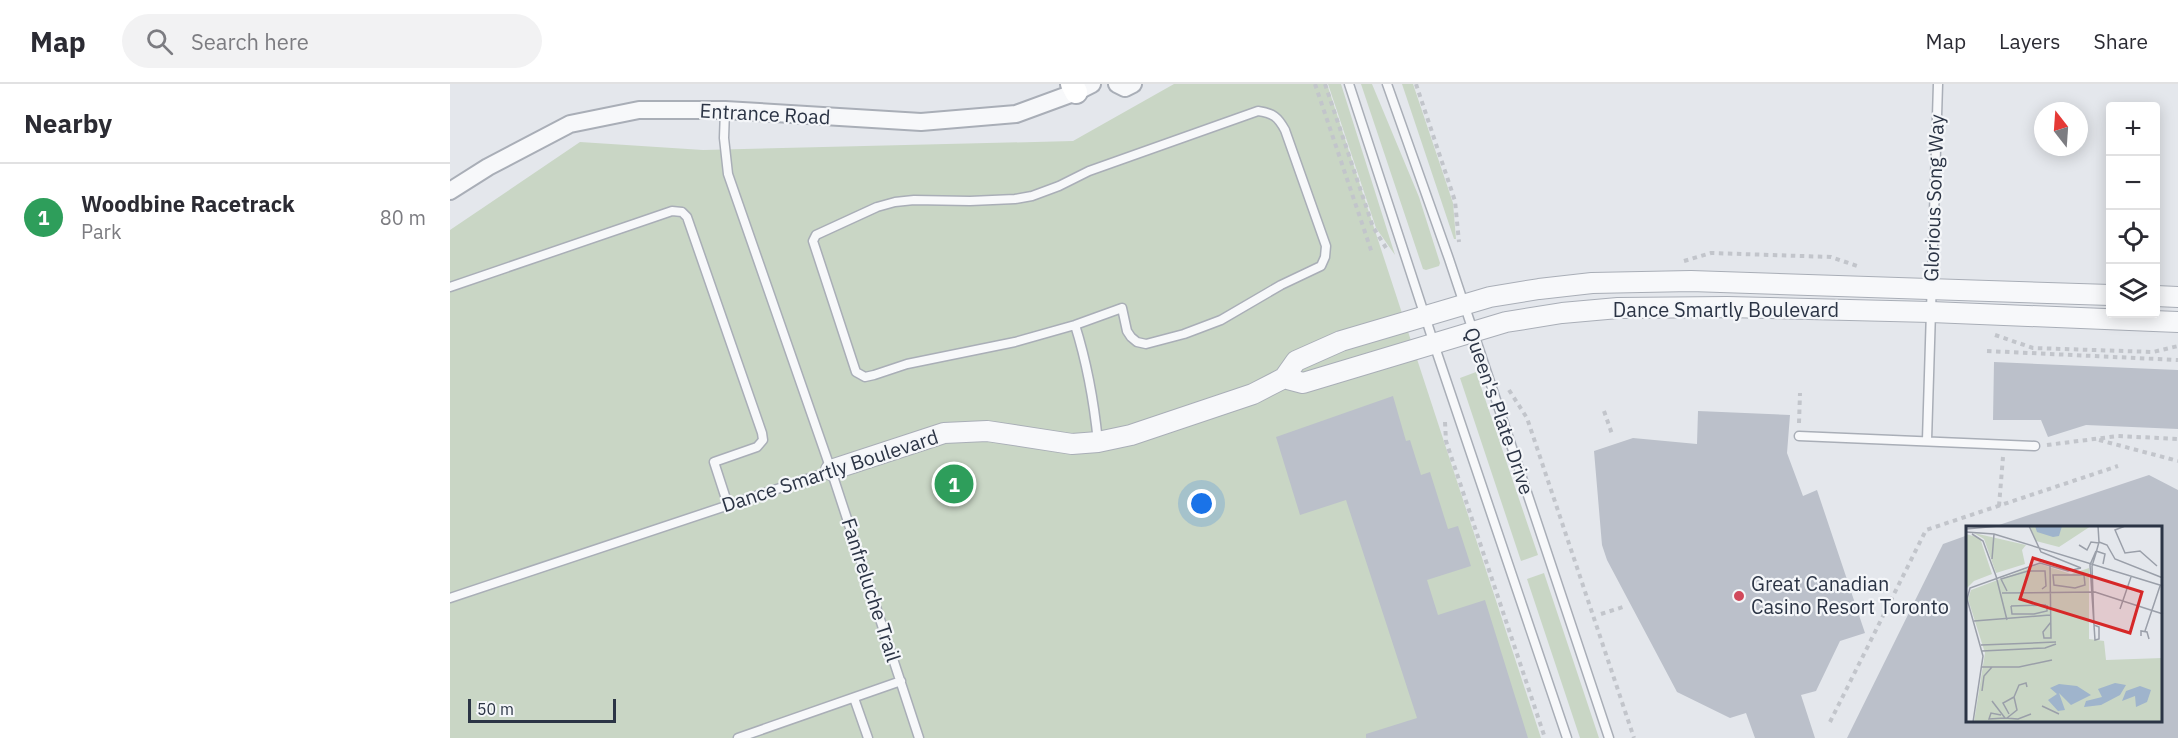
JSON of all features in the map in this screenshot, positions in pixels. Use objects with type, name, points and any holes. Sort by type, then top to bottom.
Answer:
[{"type":"street","points":[[1117,84],[1125,88],[1133,84]]},
{"type":"street","name":"Entrance Road","points":[[450,191],[488,167],[570,124],[639,110],[725,110],[921,122],[1016,114],[1080,87]]},
{"type":"street","name":"Dance Smartly Boulevard","points":[[831,470],[944,433],[987,431],[1072,444],[1098,442],[1131,435],[1253,394],[1284,378],[1296,361],[1341,341],[1490,297],[1592,283],[1691,281],[2106,295]]},
{"type":"street","points":[[2160,296],[2178,297]]},
{"type":"street","name":"Dance Smartly Boulevard","points":[[1284,378],[1303,383],[1510,321],[1618,308],[1727,307],[1930,312],[2178,322]]},
{"type":"lane","name":"Queen's Plate Drive","points":[[1350,84],[1434,344],[1567,738]]},
{"type":"lane","name":"Queen's Plate Drive","points":[[1387,84],[1464,305],[1609,738]]},
{"type":"lane","name":"Glorious Song Way","points":[[1927,440],[1938,84]]},
{"type":"lane","name":"Fanfreluche Trail","points":[[725,110],[724,138],[728,174],[831,470],[901,681],[738,738]]},
{"type":"lane","points":[[1258,111],[1278,117],[1285,130],[1326,246],[1322,266],[1281,285],[1221,320],[1146,344],[1137,342],[1131,337],[1127,331],[1122,308],[1075,325],[1016,342],[907,364],[874,375],[860,376],[852,364],[813,241],[816,235],[823,231],[877,207],[895,202],[970,201],[1032,196],[1089,171],[1246,114],[1258,111]]},
{"type":"lane","points":[[450,287],[672,211],[682,212],[687,218],[762,433],[763,440],[757,447],[714,462],[728,505]]},
{"type":"lane","points":[[1075,325],[1093,398],[1098,442]]},
{"type":"lane","points":[[1798,436],[2035,446]]},
{"type":"lane","name":"Dance Smartly Boulevard","points":[[450,598],[831,470]]},
{"type":"lane","points":[[901,681],[919,738]]},
{"type":"lane","points":[[854,698],[868,738]]},
{"type":"path","points":[[1315,84],[1372,253]]},
{"type":"path","points":[[1325,84],[1372,227],[1389,252]]},
{"type":"path","points":[[1416,84],[1455,201],[1462,251]]},
{"type":"path","points":[[1990,334],[2033,348],[2153,352],[2178,346]]},
{"type":"path","points":[[1987,351],[2178,360]]},
{"type":"path","points":[[1503,381],[1527,418],[1634,738]]},
{"type":"path","points":[[1800,393],[1800,418]]},
{"type":"path","points":[[1604,411],[1612,434]]},
{"type":"path","points":[[1444,421],[1446,441],[1545,738]]},
{"type":"path","points":[[2035,446],[2118,436],[2178,439]]},
{"type":"path","points":[[2095,439],[2178,461]]},
{"type":"path","points":[[1999,506],[2004,444]]},
{"type":"path","points":[[1830,722],[1926,530],[2118,466]]},
{"type":"path","points":[[1601,614],[1623,607]]},
{"type":"green space","points":[[1174,84],[1327,84],[1541,738],[450,738],[450,230],[580,142],[703,150],[1073,141]]},
{"type":"green space","points":[[1328,84],[1341,84],[1395,255],[1376,228]]},
{"type":"green space","points":[[1361,84],[1372,84],[1419,197],[1439,266],[1423,269]]},
{"type":"green space","points":[[1402,84],[1413,84],[1453,203],[1456,239],[1454,239]]},
{"type":"green space","points":[[1476,372],[1538,555],[1521,561],[1460,378]]},
{"type":"green space","points":[[1544,573],[1599,738],[1580,738],[1527,579]]},
{"type":"building","points":[[1994,362],[2178,370],[2178,429],[2086,425],[2048,437],[2041,420],[1993,420]]},
{"type":"building","points":[[1393,396],[1406,441],[1410,440],[1421,475],[1430,472],[1448,529],[1458,526],[1471,566],[1427,580],[1438,615],[1485,600],[1528,738],[1366,738],[1366,734],[1417,718],[1346,500],[1300,515],[1276,437]]},
{"type":"building","name":"Great Canadian Casino Resort Toronto","points":[[1698,411],[1790,415],[1787,453],[1803,496],[1817,490],[1865,633],[1840,641],[1816,691],[1801,695],[1815,738],[1755,738],[1746,713],[1730,718],[1677,692],[1607,560],[1602,545],[1594,451],[1633,438],[1697,444]]},
{"type":"building","name":"Great Canadian Casino Resort Toronto","points":[[2149,475],[2178,490],[2178,738],[1847,738],[1943,544],[1966,536],[1966,723],[2163,723],[2163,526],[1999,525]]},
{"type":"place","name":"Woodbine Racetrack","points":[[954,484]]},
{"type":"place","name":"Great Canadian Casino Resort Toronto","points":[[1739,596]]}]
